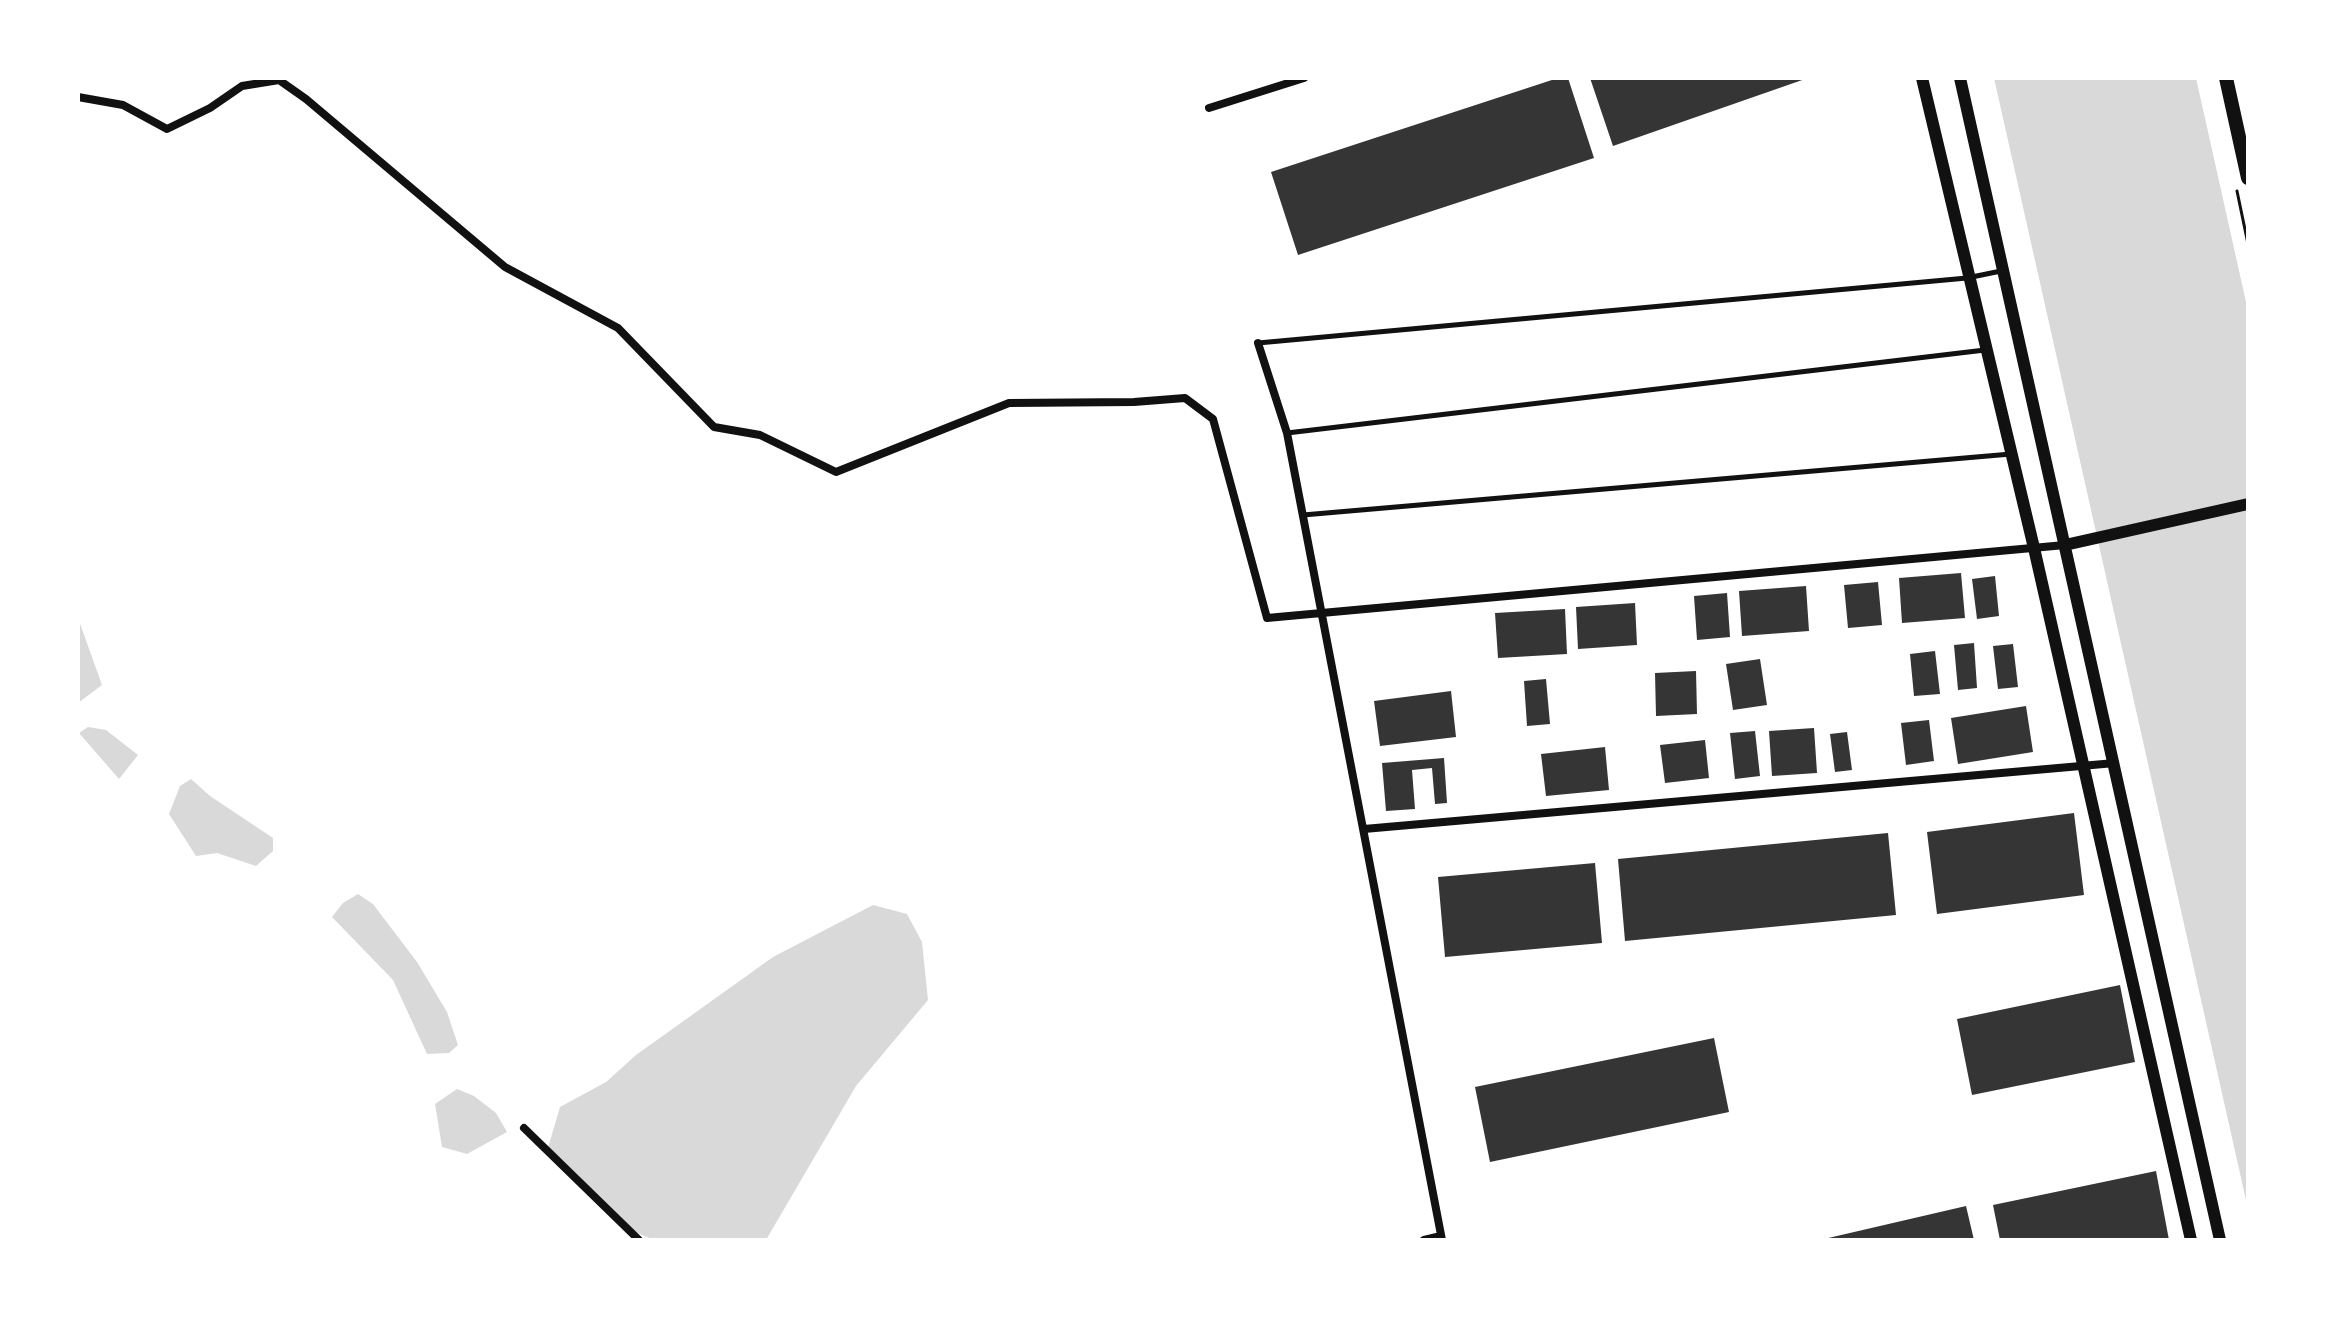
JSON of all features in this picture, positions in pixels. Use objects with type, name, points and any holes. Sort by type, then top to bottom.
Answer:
[{"type":"main road","points":[[1922,78],[1967,278],[2034,548],[2191,1240]]},
{"type":"main road","points":[[1960,78],[2220,1240]]},
{"type":"main road","points":[[2226,78],[2248,178]]},
{"type":"main road","points":[[2065,545],[2248,504]]},
{"type":"street","points":[[1209,108],[1304,78]]},
{"type":"street","points":[[78,97],[123,105],[167,129],[210,108],[242,86],[279,80],[306,99],[505,267],[618,328],[714,427],[760,435],[836,472],[1009,403],[1185,398],[1213,419],[1267,618],[2065,545]]},
{"type":"street","points":[[1258,343],[1287,433],[1442,1238],[1424,1240]]},
{"type":"street","points":[[1364,829],[2115,763]]},
{"type":"street","points":[[524,1128],[639,1240]]},
{"type":"lane","points":[[1258,343],[1967,278],[2004,270]]},
{"type":"lane","points":[[1287,433],[1985,350]]},
{"type":"lane","points":[[1303,515],[2011,454]]},
{"type":"shaded area","points":[[1994,78],[2196,78],[2248,311],[2248,1209]]},
{"type":"shaded area","points":[[78,618],[102,685],[78,703]]},
{"type":"shaded area","points":[[88,727],[106,730],[138,755],[119,779],[79,733]]},
{"type":"shaded area","points":[[191,779],[210,796],[273,838],[273,851],[256,866],[217,853],[196,856],[169,814],[180,786]]},
{"type":"shaded area","points":[[358,894],[373,904],[417,962],[447,1012],[458,1045],[449,1053],[427,1054],[393,980],[332,917],[343,903]]},
{"type":"shaded area","points":[[873,905],[907,914],[922,942],[928,1000],[856,1086],[766,1240],[654,1240],[628,1229],[547,1151],[560,1107],[606,1082],[636,1055],[773,957]]},
{"type":"shaded area","points":[[457,1089],[474,1096],[496,1113],[507,1132],[467,1154],[442,1147],[435,1104]]},
{"type":"building","points":[[1558,78],[1568,78],[1594,158],[1298,255],[1271,172]]},
{"type":"building","points":[[1590,78],[1808,78],[1613,146]]},
{"type":"building","points":[[1961,573],[1965,618],[1902,623],[1899,578]]},
{"type":"building","points":[[1995,576],[1999,616],[1977,619],[1972,579]]},
{"type":"building","points":[[1878,582],[1882,625],[1848,628],[1844,585]]},
{"type":"building","points":[[1806,586],[1809,631],[1742,636],[1739,591]]},
{"type":"building","points":[[1727,593],[1730,637],[1697,640],[1694,596]]},
{"type":"building","points":[[1635,603],[1637,645],[1578,649],[1576,607]]},
{"type":"building","points":[[1565,609],[1567,654],[1498,658],[1495,613]]},
{"type":"building","points":[[1974,643],[1977,688],[1958,690],[1954,645]]},
{"type":"building","points":[[2013,644],[2018,687],[1998,689],[1993,646]]},
{"type":"building","points":[[1935,651],[1940,694],[1914,696],[1910,654]]},
{"type":"building","points":[[1760,659],[1767,705],[1733,710],[1726,664]]},
{"type":"building","points":[[1696,671],[1697,714],[1656,716],[1655,673]]},
{"type":"building","points":[[1546,679],[1550,724],[1527,726],[1524,681]]},
{"type":"building","points":[[1451,691],[1456,737],[1380,746],[1374,701]]},
{"type":"building","points":[[2026,706],[2033,752],[1958,764],[1951,718]]},
{"type":"building","points":[[1929,720],[1934,761],[1906,765],[1901,723]]},
{"type":"building","points":[[1814,728],[1817,773],[1772,776],[1769,731]]},
{"type":"building","points":[[1755,731],[1760,776],[1735,779],[1730,733]]},
{"type":"building","points":[[1847,732],[1852,770],[1835,772],[1830,734]]},
{"type":"building","points":[[1705,740],[1709,778],[1665,783],[1660,745]]},
{"type":"building","points":[[1605,747],[1609,790],[1546,796],[1541,754]]},
{"type":"building","points":[[1444,758],[1447,803],[1435,804],[1432,768],[1412,770],[1415,809],[1386,811],[1382,763]]},
{"type":"building","points":[[2074,813],[2084,895],[1937,914],[1927,832]]},
{"type":"building","points":[[1888,833],[1896,915],[1625,941],[1618,859]]},
{"type":"building","points":[[1595,863],[1602,943],[1445,957],[1438,877]]},
{"type":"building","points":[[2120,985],[2135,1062],[1972,1095],[1957,1019]]},
{"type":"building","points":[[1714,1038],[1729,1112],[1490,1162],[1475,1087]]},
{"type":"building","points":[[2156,1171],[2169,1240],[2000,1240],[1993,1205]]},
{"type":"building","points":[[1966,1206],[1974,1240],[1824,1240],[1824,1239]]}]
